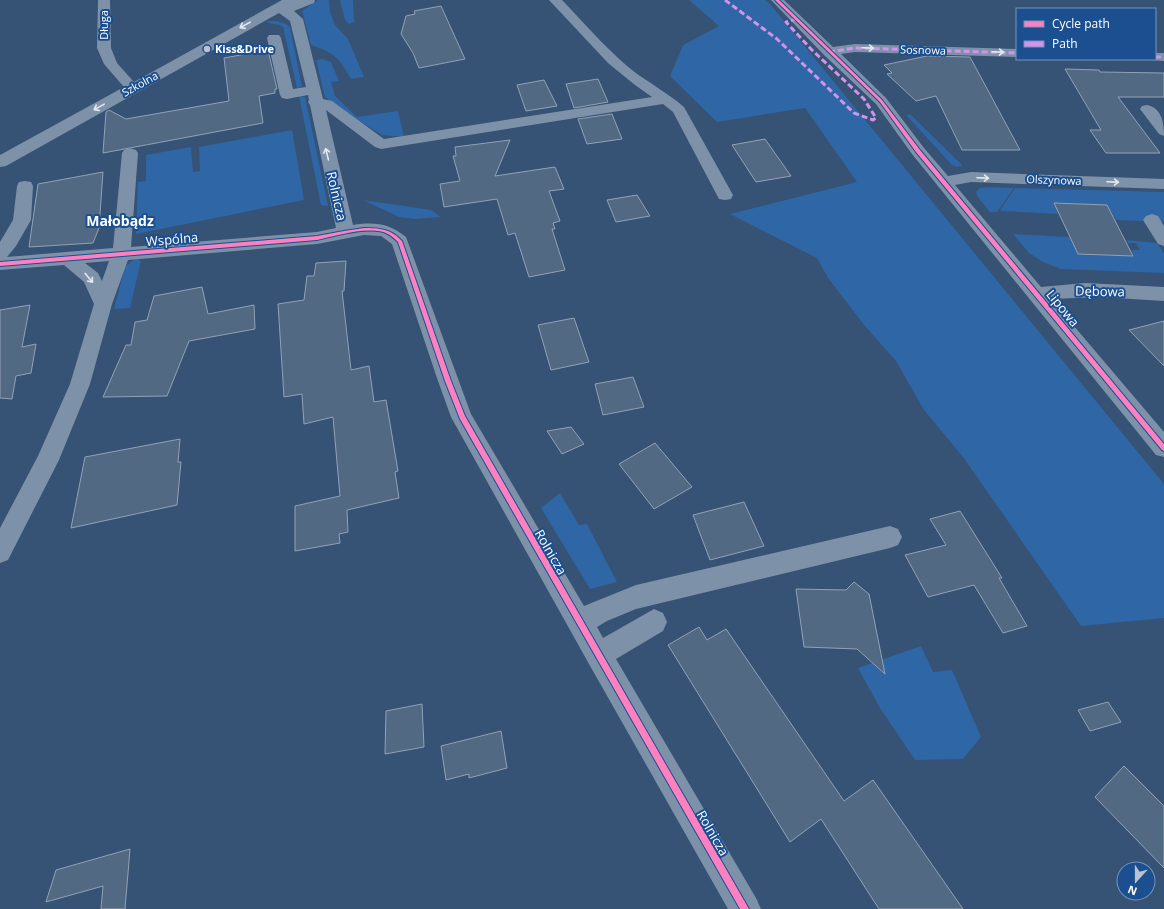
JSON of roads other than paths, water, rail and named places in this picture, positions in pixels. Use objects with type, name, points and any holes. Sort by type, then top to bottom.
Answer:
[{"type":"street","name":"Długa","points":[[104,0],[104,48],[110,64],[132,88]]},
{"type":"street","name":"Szkolna","points":[[0,162],[132,88],[285,6],[309,0]]},
{"type":"street","points":[[555,0],[592,40],[633,78],[667,99],[679,110],[725,195]]},
{"type":"street","name":"Lipowa","points":[[777,0],[880,101],[944,182],[1164,448]]},
{"type":"street","name":"Rolnicza","points":[[285,6],[296,19],[306,54],[314,96],[346,233],[377,230],[390,234],[400,241],[448,381],[462,417],[598,656],[745,909]]},
{"type":"street","points":[[274,38],[287,95],[314,96],[381,144],[667,99]]},
{"type":"street","name":"Sosnowa","points":[[829,52],[855,48],[1016,53]]},
{"type":"street","points":[[1148,109],[1164,131]]},
{"type":"street","points":[[0,552],[48,460],[80,384],[103,304],[121,254],[130,152]]},
{"type":"street","name":"Olszynowa","points":[[944,182],[972,177],[1164,184]]},
{"type":"street","points":[[0,253],[10,242],[22,220],[24,186]]},
{"type":"street","points":[[1152,220],[1164,240]]},
{"type":"street","name":"Wspólna","points":[[0,264],[317,238],[346,233]]},
{"type":"street","points":[[67,258],[91,278],[103,304]]},
{"type":"street","name":"Dębowa","points":[[1037,294],[1058,290],[1123,291],[1164,294]]},
{"type":"street","points":[[580,623],[598,612],[636,597],[890,537]]},
{"type":"street","points":[[598,656],[654,622]]},
{"type":"place","name":"Kiss&Drive","points":[[207,49]]},
{"type":"district","name":"Małobądz","points":[[120,221]]}]
